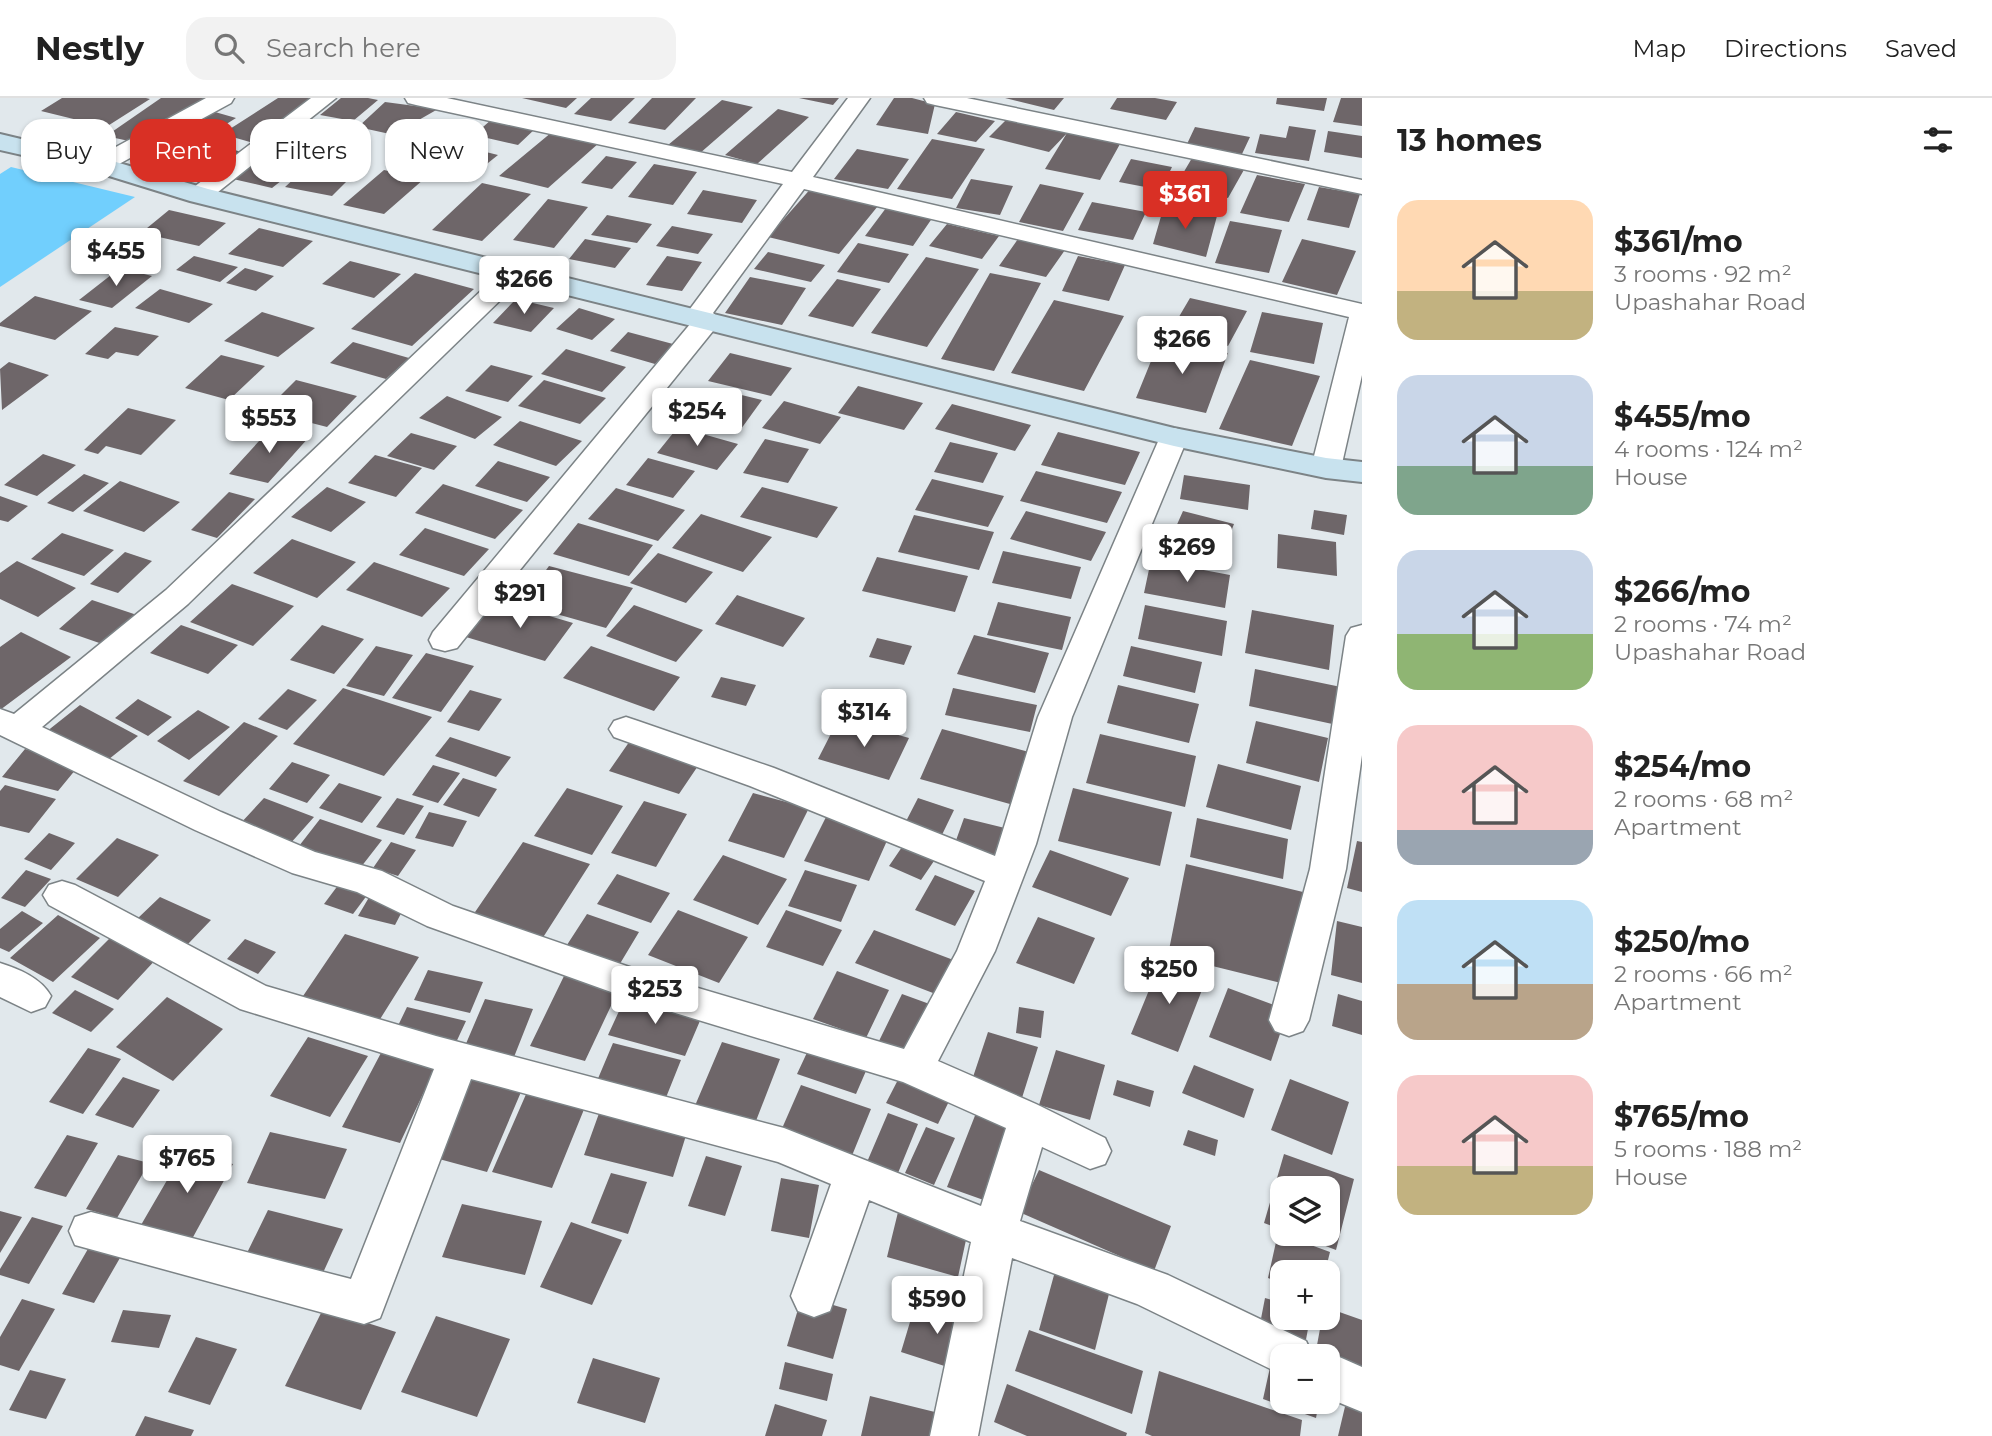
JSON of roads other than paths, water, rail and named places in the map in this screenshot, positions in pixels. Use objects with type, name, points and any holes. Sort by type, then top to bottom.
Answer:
[{"type":"street","points":[[116,156],[223,98]]},
{"type":"street","points":[[199,195],[325,98]]},
{"type":"street","points":[[416,98],[797,180],[1361,322],[1326,468]]},
{"type":"street","points":[[445,639],[703,318],[797,180],[859,98]]},
{"type":"street","points":[[936,98],[1362,187]]},
{"type":"street","points":[[0,142],[21,147]]},
{"type":"street","points":[[116,170],[199,195],[1174,437],[1326,468],[1362,479]]},
{"type":"street","points":[[515,272],[177,597],[8,725],[208,821],[305,863],[369,881],[440,916],[639,986],[914,1069],[1029,1120],[1090,1152]]},
{"type":"street","points":[[914,1069],[976,951],[1006,875],[1055,718],[1174,437]]},
{"type":"street","points":[[1326,468],[1362,471]]},
{"type":"street","points":[[1289,1020],[1328,869],[1362,636]]},
{"type":"street","points":[[626,729],[762,777],[1006,875]]},
{"type":"street","points":[[62,895],[254,998],[458,1059],[784,1146],[995,1232],[1152,1289],[1270,1346]]},
{"type":"street","points":[[90,1231],[364,1303],[458,1059]]},
{"type":"street","points":[[954,1436],[995,1232],[1029,1120]]},
{"type":"street","points":[[814,1296],[856,1175]]},
{"type":"street","points":[[1340,1380],[1362,1390]]}]
